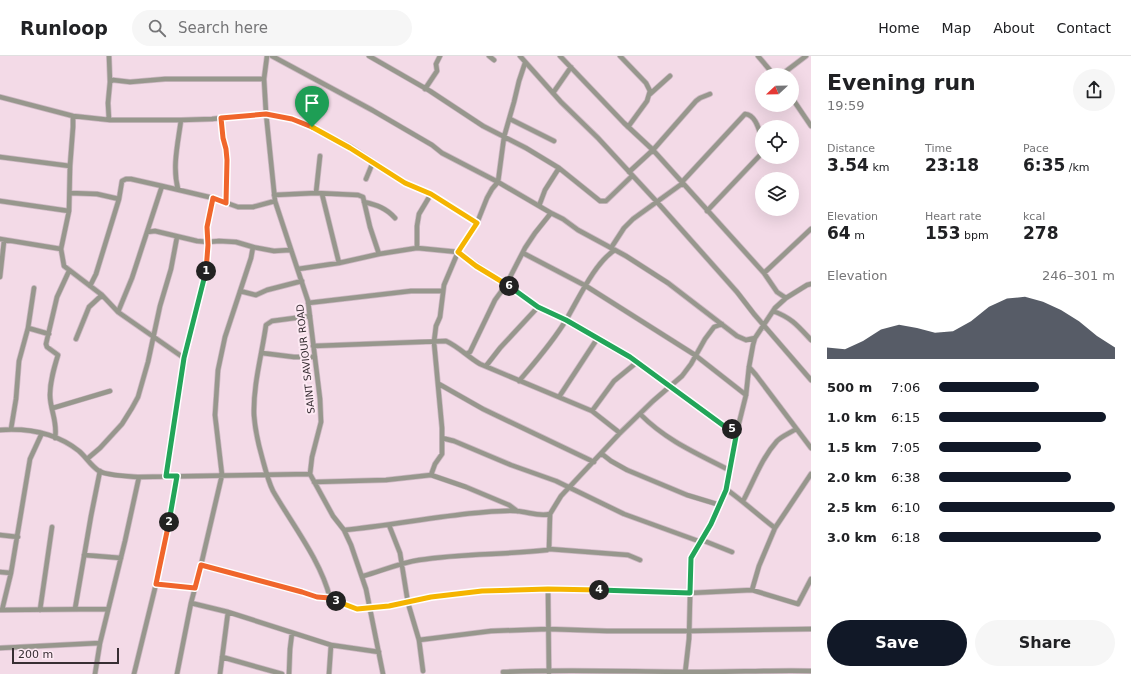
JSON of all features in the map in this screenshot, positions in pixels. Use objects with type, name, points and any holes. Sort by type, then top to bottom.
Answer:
[{"type":"street","points":[[109,56],[109,120]]},
{"type":"street","name":"SAINT SAVIOUR ROAD","points":[[266,56],[264,79],[266,114],[274,195],[290,250],[298,269],[308,303],[320,399],[321,416],[310,466],[310,474]]},
{"type":"street","points":[[272,56],[372,110],[432,145],[442,153],[498,182],[563,219],[578,230],[613,249],[668,283],[737,336],[753,345]]},
{"type":"street","points":[[369,56],[483,126],[526,148],[559,168],[602,202],[609,199],[632,176]]},
{"type":"street","points":[[425,89],[437,71],[436,64],[440,56]]},
{"type":"street","points":[[489,56],[494,60]]},
{"type":"street","points":[[520,56],[657,202],[811,380]]},
{"type":"street","points":[[560,56],[628,127],[654,150],[764,273],[777,292],[786,298]]},
{"type":"street","points":[[620,56],[646,83],[649,87],[650,94]]},
{"type":"street","points":[[758,56],[768,68]]},
{"type":"street","points":[[790,68],[806,56]]},
{"type":"street","points":[[431,475],[435,464],[442,454],[439,384],[434,342],[436,326],[440,317],[443,290],[446,277],[458,252],[477,223],[487,198],[498,182],[504,137],[525,63]]},
{"type":"street","points":[[554,93],[570,67]]},
{"type":"street","points":[[628,127],[647,101],[650,94],[670,76]]},
{"type":"street","points":[[110,82],[113,80],[130,82],[166,79],[264,79]]},
{"type":"street","points":[[629,172],[654,150],[696,101],[710,94]]},
{"type":"street","points":[[0,97],[72,116],[109,120],[181,120],[266,114],[292,119],[312,127],[350,148],[405,183],[431,194],[477,223]]},
{"type":"street","points":[[799,107],[809,119],[811,126]]},
{"type":"street","points":[[520,381],[566,320],[605,257],[613,249],[624,228],[633,219],[682,182],[745,114],[751,116],[755,121]]},
{"type":"street","points":[[72,116],[73,127],[70,166],[70,211],[61,249],[64,266],[102,295],[118,312],[184,358]]},
{"type":"street","points":[[221,118],[227,160],[226,203]]},
{"type":"street","points":[[510,119],[554,141]]},
{"type":"street","points":[[178,189],[175,180],[176,154],[181,120]]},
{"type":"street","points":[[316,193],[320,156]]},
{"type":"street","points":[[0,157],[70,166]]},
{"type":"street","points":[[707,211],[755,160]]},
{"type":"street","points":[[366,179],[373,162]]},
{"type":"street","points":[[539,206],[545,190],[559,168]]},
{"type":"street","points":[[90,286],[96,274],[119,199],[121,182],[126,179],[178,189],[213,198],[238,207],[253,207],[275,201]]},
{"type":"street","points":[[118,312],[132,278],[162,186]]},
{"type":"street","points":[[70,193],[97,194],[119,199]]},
{"type":"street","points":[[274,195],[316,193],[358,195],[362,197],[379,254]]},
{"type":"street","points":[[322,194],[338,263]]},
{"type":"street","points":[[417,248],[418,214],[431,194]]},
{"type":"street","points":[[166,476],[184,358],[206,269],[208,242],[207,227],[213,198]]},
{"type":"street","points":[[0,201],[70,211]]},
{"type":"street","points":[[364,202],[383,208],[395,218]]},
{"type":"street","points":[[466,354],[470,352],[495,300],[506,285],[535,233],[551,213]]},
{"type":"street","points":[[764,273],[811,229]]},
{"type":"street","points":[[147,232],[155,231],[177,237],[208,242],[232,242],[274,251],[290,250]]},
{"type":"street","points":[[87,459],[122,424],[132,408],[142,383],[160,306],[171,269],[177,237]]},
{"type":"street","points":[[0,277],[2,240],[61,249]]},
{"type":"street","points":[[177,674],[191,603],[222,475],[214,415],[218,370],[225,337],[251,258],[253,247]]},
{"type":"street","points":[[298,269],[422,247],[458,252],[476,266],[538,307],[566,320],[630,357],[636,363],[724,426],[737,431]]},
{"type":"street","points":[[523,253],[586,286],[695,355],[746,394]]},
{"type":"street","points":[[55,438],[56,430],[50,395],[53,372],[58,355],[46,346],[57,297],[69,271]]},
{"type":"street","points":[[240,291],[256,295],[267,290],[302,281]]},
{"type":"street","points":[[685,673],[689,632],[691,558],[711,524],[726,490],[737,431],[746,394],[749,367],[755,338],[773,311],[786,298],[811,284]]},
{"type":"street","points":[[11,429],[16,399],[19,361],[28,328],[34,288]]},
{"type":"street","points":[[308,303],[411,291],[443,290]]},
{"type":"street","points":[[76,339],[89,307],[102,295]]},
{"type":"street","points":[[486,366],[500,348],[538,307]]},
{"type":"street","points":[[773,311],[787,316],[811,340]]},
{"type":"street","points":[[310,316],[267,323],[254,391],[254,415],[256,435],[272,489],[315,561],[323,577],[330,598]]},
{"type":"street","points":[[550,549],[550,514],[561,496],[602,454],[620,433],[687,370],[705,339],[714,327],[722,324]]},
{"type":"street","points":[[28,328],[48,334]]},
{"type":"street","points":[[559,397],[597,338]]},
{"type":"street","points":[[746,340],[755,338]]},
{"type":"street","points":[[313,346],[446,341],[456,346],[473,360],[592,411],[620,433]]},
{"type":"street","points":[[262,353],[294,357],[315,357]]},
{"type":"street","points":[[592,411],[614,381],[636,363]]},
{"type":"street","points":[[749,367],[811,448]]},
{"type":"street","points":[[748,379],[756,375]]},
{"type":"street","points":[[439,384],[483,410],[594,462]]},
{"type":"street","points":[[53,408],[110,391]]},
{"type":"street","points":[[640,414],[654,428],[670,439],[729,470]]},
{"type":"street","points":[[0,430],[11,429],[42,432],[68,443],[100,471],[139,477],[310,474],[333,516],[344,530],[362,576],[383,674]]},
{"type":"street","points":[[743,502],[758,469],[766,456],[778,440],[796,429]]},
{"type":"street","points":[[42,432],[30,459],[25,481],[18,537],[11,573],[1,610],[108,609]]},
{"type":"street","points":[[442,438],[466,445],[511,465],[556,481],[624,514],[732,552]]},
{"type":"street","points":[[602,454],[627,470],[687,496],[720,505]]},
{"type":"street","points":[[75,609],[100,471]]},
{"type":"street","points":[[752,590],[759,566],[775,528],[811,474]]},
{"type":"street","points":[[314,482],[386,480],[431,475],[466,487],[509,505],[517,511]]},
{"type":"street","points":[[134,674],[156,584],[177,476]]},
{"type":"street","points":[[95,674],[100,643],[139,477]]},
{"type":"street","points":[[726,490],[775,528]]},
{"type":"street","points":[[344,530],[474,514],[517,511],[541,515],[550,514]]},
{"type":"street","points":[[389,525],[396,542],[402,564],[408,603],[419,640],[423,671]]},
{"type":"street","points":[[40,610],[52,527]]},
{"type":"street","points":[[0,535],[18,537]]},
{"type":"street","points":[[362,576],[402,564],[432,558],[530,552],[550,549],[628,556],[640,560]]},
{"type":"street","points":[[84,555],[121,558]]},
{"type":"street","points":[[201,565],[317,597],[330,598],[357,609],[389,606],[431,597],[482,591],[548,589],[690,593],[752,590],[798,604],[811,579]]},
{"type":"street","points":[[0,572],[11,573]]},
{"type":"street","points":[[156,584],[195,588]]},
{"type":"street","points":[[548,589],[549,672]]},
{"type":"street","points":[[191,603],[228,612],[331,645],[379,652]]},
{"type":"street","points":[[220,674],[228,612]]},
{"type":"street","points":[[419,640],[492,631],[548,629],[689,632],[811,629]]},
{"type":"street","points":[[289,674],[292,633]]},
{"type":"street","points":[[0,648],[100,643]]},
{"type":"street","points":[[329,674],[331,645]]},
{"type":"street","points":[[222,657],[282,674]]},
{"type":"street","points":[[503,672],[685,673],[811,671]]},
{"type":"route","points":[[266,114],[292,119],[312,127],[350,148],[405,183],[431,194],[477,223],[458,252],[476,266],[527,298],[538,307],[566,320],[630,357],[724,426],[737,431],[726,490],[711,524],[691,558],[690,593],[518,589],[482,591],[453,596],[431,597],[408,603],[357,609],[330,598],[317,597],[201,565],[195,588],[156,584],[177,476],[166,476],[167,462],[184,358],[206,269],[208,245],[207,227],[209,212],[213,198],[226,203],[227,160],[221,118],[266,114]]}]
